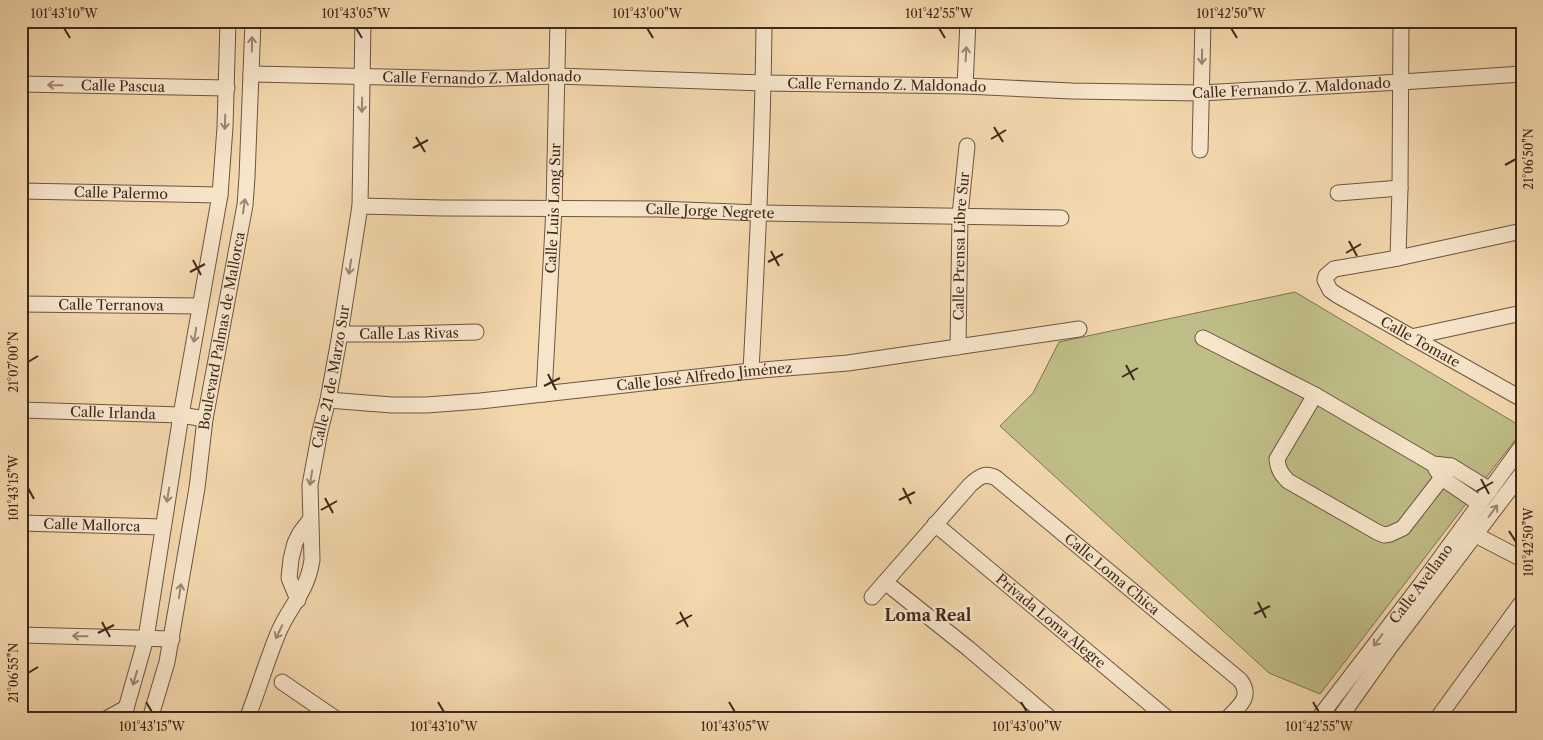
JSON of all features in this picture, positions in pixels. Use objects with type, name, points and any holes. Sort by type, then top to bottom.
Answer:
[{"type":"street","name":"Boulevard Palmas de Mallorca","points":[[124,714],[146,638],[181,415],[220,195],[224,160],[228,21]]},
{"type":"street","name":"Boulevard Palmas de Mallorca","points":[[150,719],[172,639],[197,488],[205,419],[245,205],[248,177],[252,21]]},
{"type":"street","name":"Calle 21 de Marzo Sur","points":[[247,719],[277,634],[298,600],[310,571],[310,485],[340,334],[360,206],[363,21]]},
{"type":"street","name":"Calle Luis Long Sur","points":[[544,394],[554,208],[558,21]]},
{"type":"street","points":[[751,371],[759,213],[764,21]]},
{"type":"street","points":[[965,86],[968,21]]},
{"type":"street","points":[[1200,150],[1203,21]]},
{"type":"street","points":[[1400,21],[1401,82],[1398,258],[1522,231]]},
{"type":"street","name":"Calle Fernando Z. Maldonado","points":[[251,74],[472,79],[556,76],[763,83],[965,86],[1072,91],[1201,93],[1522,74]]},
{"type":"street","name":"Calle Pascua","points":[[21,84],[227,88]]},
{"type":"street","name":"Calle Prensa Libre Sur","points":[[958,347],[960,215],[967,146]]},
{"type":"street","points":[[1338,193],[1400,188]]},
{"type":"street","name":"Calle Palermo","points":[[21,191],[220,195]]},
{"type":"street","name":"Calle Jorge Negrete","points":[[360,206],[659,209],[759,213],[1062,218]]},
{"type":"street","name":"Calle Tomate","points":[[1398,258],[1334,269],[1326,276],[1325,280],[1330,290],[1337,295],[1522,399]]},
{"type":"street","name":"Calle Terranova","points":[[21,304],[200,306]]},
{"type":"street","points":[[1411,337],[1522,314]]},
{"type":"street","name":"Calle José Alfredo Jiménez","points":[[328,400],[392,405],[426,405],[480,401],[751,371],[848,363],[1078,329]]},
{"type":"street","name":"Calle Las Rivas","points":[[340,334],[476,332]]},
{"type":"street","points":[[1203,338],[1315,396],[1446,472],[1490,490]]},
{"type":"street","points":[[1315,396],[1277,458],[1281,474],[1288,481],[1384,535],[1403,528],[1446,472]]},
{"type":"street","name":"Calle Irlanda","points":[[21,410],[181,415],[205,419]]},
{"type":"street","name":"Calle Avellano","points":[[1339,719],[1469,531],[1480,504],[1522,446]]},
{"type":"street","points":[[1446,472],[1480,504]]},
{"type":"street","name":"Calle Loma Chica","points":[[935,524],[970,485],[984,475],[990,474],[1240,680],[1246,694],[1244,700],[1228,719]]},
{"type":"street","name":"Calle Avellano","points":[[1318,719],[1469,531],[1520,477]]},
{"type":"street","points":[[298,600],[289,578],[291,559],[295,543],[310,520]]},
{"type":"street","name":"Calle Mallorca","points":[[21,523],[163,527]]},
{"type":"street","points":[[872,597],[935,524]]},
{"type":"street","name":"Privada Loma Alegre","points":[[935,524],[1168,719]]},
{"type":"street","points":[[1469,531],[1522,559]]},
{"type":"street","points":[[295,543],[311,546]]},
{"type":"street","points":[[885,582],[969,649],[1051,719]]},
{"type":"street","points":[[1437,719],[1522,602]]},
{"type":"street","points":[[21,635],[172,639]]},
{"type":"street","points":[[282,682],[326,716]]},
{"type":"street","points":[[106,719],[124,714]]},
{"type":"shaded area","points":[[1295,292],[1522,427],[1522,431],[1320,694],[1269,673],[1000,426],[1033,393],[1059,342]]},
{"type":"district","name":"Loma Real","points":[[928,615]]}]
